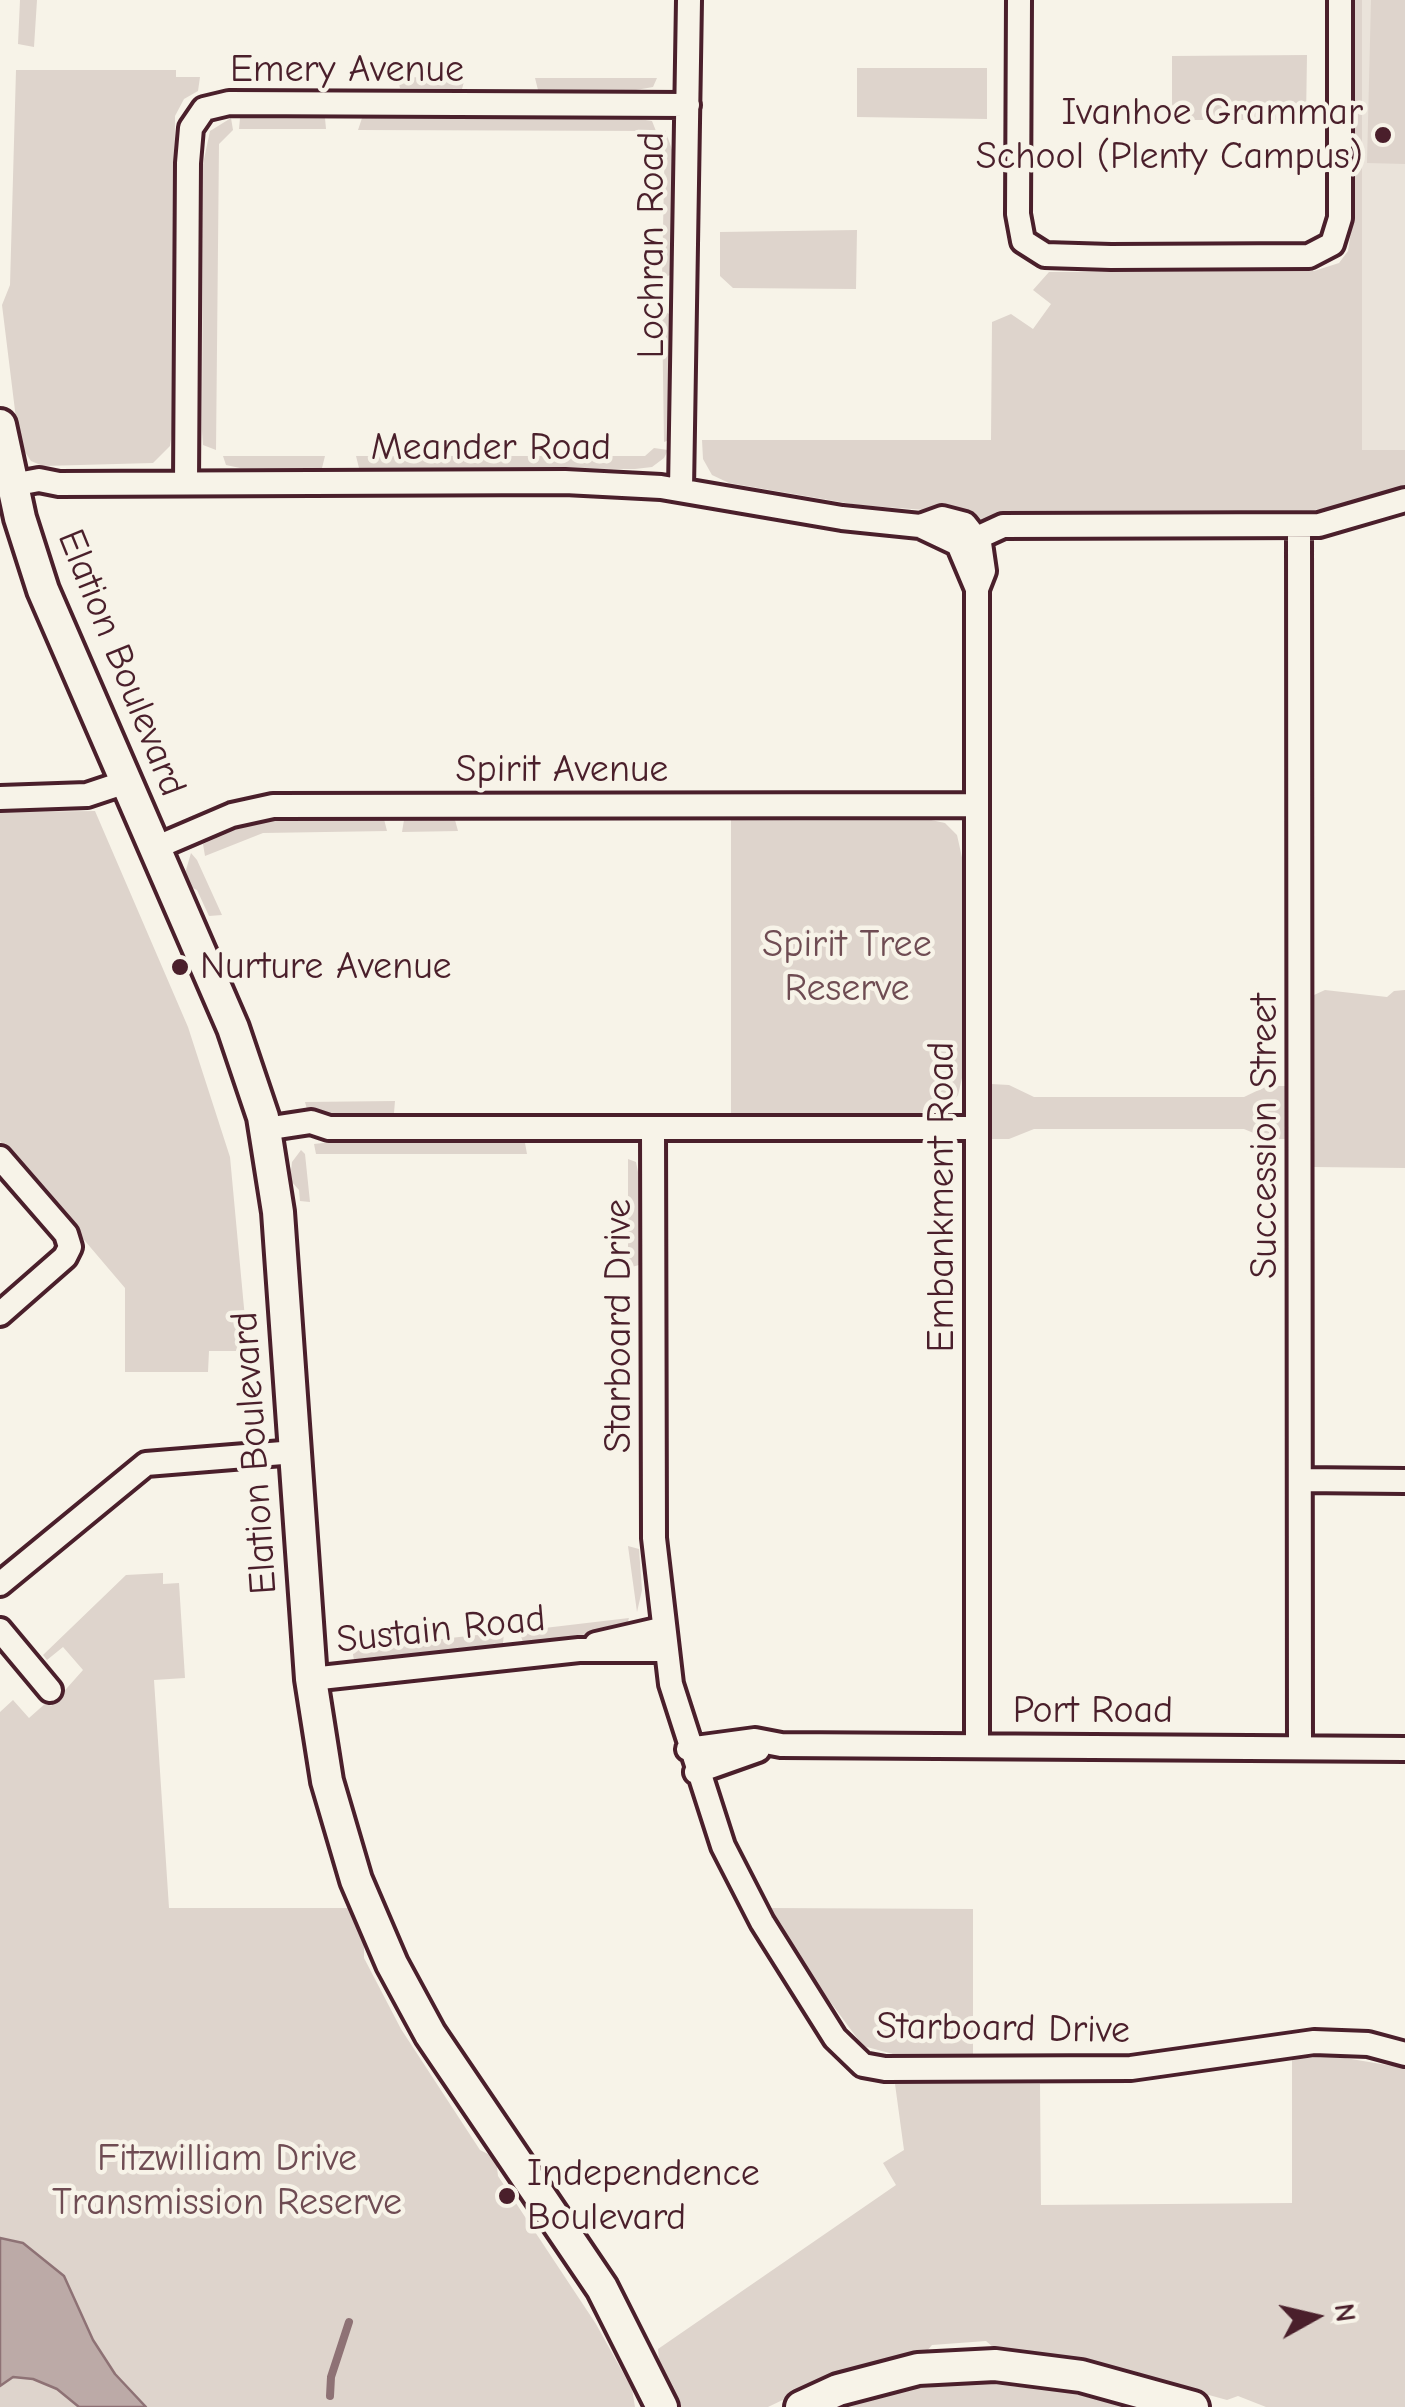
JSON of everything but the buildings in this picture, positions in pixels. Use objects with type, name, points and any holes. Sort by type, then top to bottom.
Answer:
[{"type":"street","name":"Lochran Road","points":[[682,490],[689,0]]},
{"type":"street","points":[[1020,0],[1018,214],[1023,241],[1036,252],[1083,257],[1309,256],[1328,248],[1336,237],[1340,218],[1340,0]]},
{"type":"street","name":"Emery Avenue","points":[[186,482],[189,152],[191,128],[204,109],[229,103],[688,104]]},
{"type":"street","name":"Elation Boulevard","points":[[0,426],[13,491],[43,590],[233,1028],[267,1137],[278,1212],[311,1680],[327,1781],[342,1833],[392,1964],[465,2088],[602,2288],[662,2407]]},
{"type":"street","name":"Meander Road","points":[[13,491],[59,484],[186,482],[603,482],[682,490],[842,518],[920,526],[942,518],[956,520],[971,547]]},
{"type":"street","points":[[971,547],[1003,526],[1299,526],[1340,521],[1405,500]]},
{"type":"street","name":"Succession Street","points":[[1299,526],[1300,1746]]},
{"type":"street","name":"Embankment Road","points":[[971,547],[977,589],[976,1746]]},
{"type":"street","points":[[0,798],[86,795],[126,782]]},
{"type":"street","name":"Spirit Avenue","points":[[155,848],[232,814],[273,806],[976,805]]},
{"type":"street","points":[[267,1137],[311,1122],[329,1128],[976,1128]]},
{"type":"street","name":"Starboard Drive","points":[[653,1128],[654,1522],[663,1640],[692,1761],[723,1846],[762,1922],[835,2038],[863,2065],[885,2069],[1131,2068],[1314,2042],[1368,2044],[1405,2054]]},
{"type":"street","points":[[0,1158],[66,1234],[70,1246],[65,1257],[0,1314]]},
{"type":"street","points":[[0,1584],[146,1464],[295,1452]]},
{"type":"street","points":[[1300,1480],[1405,1480]]},
{"type":"street","points":[[0,1630],[50,1690]]},
{"type":"street","name":"Sustain Road","points":[[311,1680],[663,1640]]},
{"type":"street","name":"Port Road","points":[[692,1761],[780,1745],[1405,1749]]},
{"type":"street","points":[[801,2407],[838,2390],[918,2369],[995,2364],[1082,2376],[1193,2407]]},
{"type":"street","name":"Elation Boulevard","points":[[644,2376],[646,2407]]},
{"type":"shaded area","name":"Ivanhoe Grammar School (Plenty Campus)","points":[[1362,0],[1405,0],[1405,450],[1362,450]]},
{"type":"shaded area","points":[[0,2238],[23,2243],[64,2276],[93,2340],[115,2374],[146,2407],[79,2407],[57,2389],[33,2379],[13,2377],[0,2386]]},
{"type":"green space","points":[[20,0],[37,0],[34,47],[18,44]]},
{"type":"green space","points":[[1351,0],[1362,0],[1362,450],[1405,450],[1405,485],[1350,504],[1315,510],[1022,511],[987,523],[965,513],[858,505],[729,483],[712,475],[703,459],[702,440],[991,440],[992,322],[1011,314],[1033,329],[1051,304],[1033,290],[1049,272],[1314,271],[1339,263],[1348,251],[1351,231]]},
{"type":"green space","points":[[1371,0],[1405,0],[1405,164],[1367,163]]},
{"type":"green space","points":[[1307,55],[1306,120],[1172,120],[1172,56]]},
{"type":"green space","points":[[857,68],[987,68],[987,119],[857,117]]},
{"type":"green space","points":[[16,70],[176,70],[176,77],[200,77],[198,91],[184,99],[175,116],[173,426],[170,446],[153,463],[43,466],[31,461],[19,443],[2,305],[10,285]]},
{"type":"green space","points":[[397,77],[465,78],[462,89],[400,88]]},
{"type":"green space","points":[[535,78],[657,78],[653,87],[636,90],[538,90]]},
{"type":"green space","points":[[231,118],[233,130],[219,144],[216,450],[203,445],[202,431],[203,164],[210,131]]},
{"type":"green space","points":[[240,118],[325,118],[326,129],[239,129]]},
{"type":"green space","points":[[362,118],[639,119],[652,121],[656,131],[358,130]]},
{"type":"green space","points":[[665,130],[674,155],[673,274],[662,278]]},
{"type":"green space","points":[[857,230],[856,289],[733,288],[720,276],[720,232]]},
{"type":"green space","points":[[662,309],[673,317],[672,439],[664,442]]},
{"type":"green space","points":[[654,448],[668,450],[652,467],[635,469],[359,468],[356,456],[645,456]]},
{"type":"green space","points":[[223,456],[325,456],[322,468],[240,468],[226,465]]},
{"type":"green space","points":[[95,811],[188,1027],[230,1157],[248,1351],[209,1351],[208,1372],[125,1372],[125,1288],[0,1141],[0,812]]},
{"type":"green space","points":[[384,819],[387,831],[263,833],[205,856],[203,844],[245,825],[272,820]]},
{"type":"green space","points":[[404,820],[455,820],[458,831],[402,832]]},
{"type":"green space","name":"Spirit Tree Reserve","points":[[731,820],[931,820],[945,823],[957,835],[963,862],[962,1078],[958,1095],[950,1106],[916,1114],[731,1113]]},
{"type":"green space","points":[[191,853],[222,915],[209,916],[197,890],[188,886],[186,870]]},
{"type":"green space","points":[[1325,990],[1387,997],[1394,991],[1405,990],[1405,1168],[1314,1167],[1314,995]]},
{"type":"green space","points":[[991,1084],[1009,1085],[1034,1097],[1244,1097],[1267,1086],[1285,1086],[1285,1139],[1268,1139],[1244,1129],[1034,1129],[1009,1139],[991,1139]]},
{"type":"green space","points":[[395,1101],[394,1113],[308,1113],[305,1102]]},
{"type":"green space","points":[[525,1143],[527,1154],[316,1154],[314,1144]]},
{"type":"green space","points":[[301,1150],[305,1154],[310,1202],[300,1201],[299,1190],[290,1180],[292,1162]]},
{"type":"green space","points":[[628,1159],[636,1162],[639,1177],[639,1265],[628,1268]]},
{"type":"green space","points":[[628,1546],[639,1549],[642,1590],[637,1612]]},
{"type":"green space","name":"Fitzwilliam Drive Transmission Reserve","points":[[163,1573],[163,1584],[179,1583],[185,1678],[154,1680],[169,1908],[350,1908],[364,1939],[364,1958],[401,2029],[480,2150],[496,2158],[498,2176],[596,2324],[632,2389],[635,2407],[0,2407],[0,1712],[13,1700],[29,1718],[47,1702],[51,1706],[83,1670],[63,1647],[47,1660],[43,1655],[126,1575]]},
{"type":"green space","points":[[629,1618],[627,1624],[608,1632],[523,1642],[519,1631]]},
{"type":"green space","points":[[504,1632],[503,1644],[354,1660],[352,1649]]},
{"type":"green space","points":[[770,1908],[973,1909],[973,2054],[893,2054],[863,2046],[814,1980]]},
{"type":"green space","points":[[1333,2056],[1405,2068],[1405,2407],[1266,2407],[1238,2396],[1227,2400],[1078,2359],[994,2348],[986,2341],[932,2345],[926,2352],[835,2375],[768,2407],[676,2407],[660,2371],[658,2349],[896,2185],[883,2163],[904,2150],[895,2084],[1040,2084],[1041,2205],[1292,2203],[1292,2059]]},
{"type":"green space","points":[[982,2383],[1079,2393],[1128,2407],[841,2407],[897,2390]]},
{"type":"waterway","points":[[330,2396],[331,2377],[349,2322]]},
{"type":"place","name":"Ivanhoe Grammar School (Plenty Campus)","points":[[1383,135]]},
{"type":"place","name":"Nurture Avenue","points":[[180,967]]},
{"type":"place","name":"Independence Boulevard","points":[[507,2196]]}]
